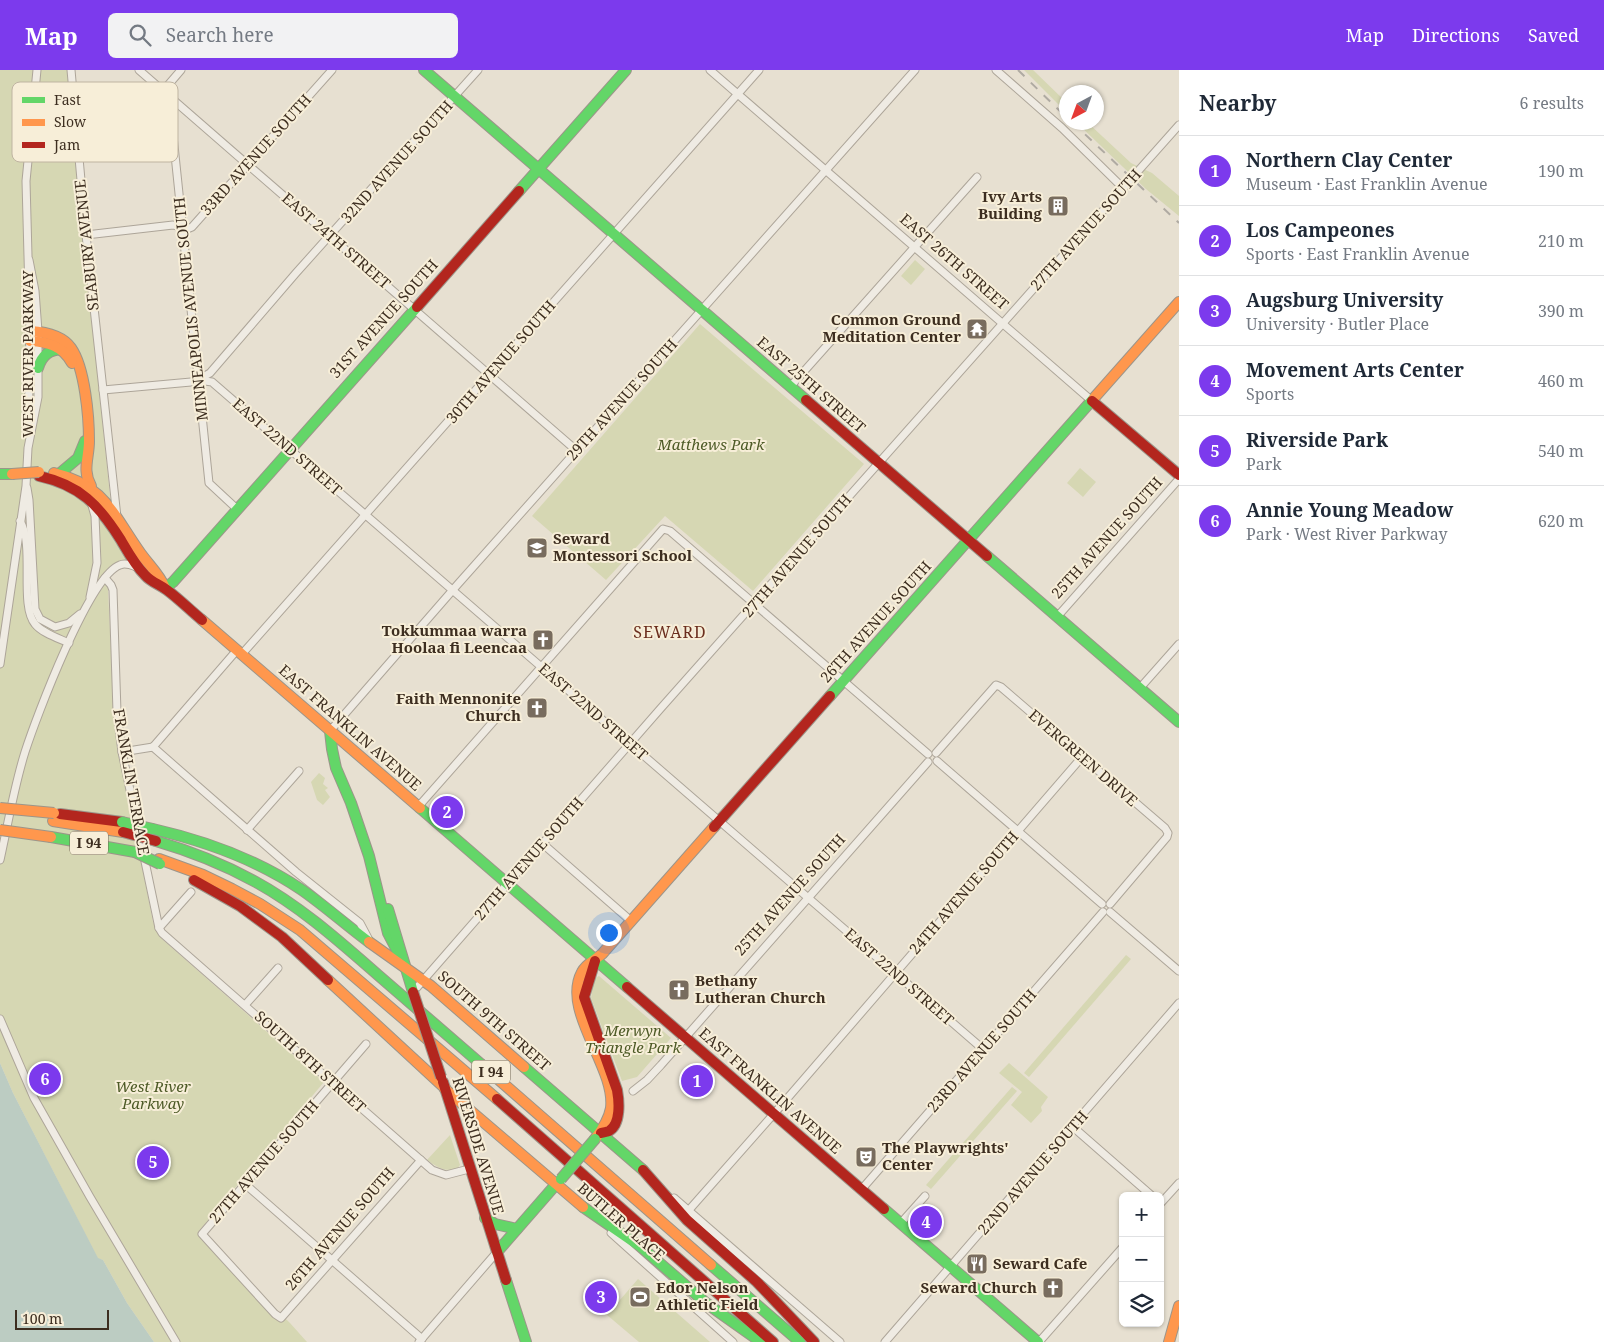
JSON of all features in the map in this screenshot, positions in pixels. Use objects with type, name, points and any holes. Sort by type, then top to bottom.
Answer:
[{"type":"main road","name":"EAST 25TH STREET","points":[[424,70],[537,170],[1179,722]]},
{"type":"main road","name":"31ST AVENUE SOUTH","points":[[165,588],[173,582],[626,70]]},
{"type":"main road","name":"26TH AVENUE SOUTH","points":[[598,1136],[609,1131],[612,1127],[619,1103],[617,1090],[584,997],[586,983],[593,971],[595,961],[1179,302]]},
{"type":"main road","points":[[34,336],[54,344],[62,349],[70,358],[78,388],[85,435],[84,444],[78,458],[60,474]]},
{"type":"main road","points":[[34,336],[58,337],[74,352],[80,371],[88,413],[89,447],[84,470],[86,479],[91,486]]},
{"type":"main road","points":[[38,368],[42,357],[46,353],[51,350],[62,349]]},
{"type":"main road","name":"EAST 26TH STREET","points":[[1092,401],[1179,475]]},
{"type":"main road","points":[[0,474],[39,474]]},
{"type":"main road","name":"EAST FRANKLIN AVENUE","points":[[39,474],[60,474],[91,486],[104,499],[143,558],[162,580],[165,588]]},
{"type":"main road","name":"EAST FRANKLIN AVENUE","points":[[39,474],[70,485],[89,498],[105,516],[139,568],[157,586],[165,588],[240,652],[595,961],[1038,1342]]},
{"type":"main road","name":"RIVERSIDE AVENUE","points":[[330,731],[339,750],[351,790],[351,803],[379,890],[382,910],[392,945],[403,963],[408,979],[417,987],[469,1169],[526,1342]]},
{"type":"main road","points":[[0,808],[53,817]]},
{"type":"main road","name":"I 94","points":[[0,814],[53,817],[122,827],[156,841],[199,855],[235,871],[277,894],[310,917],[374,971],[800,1342]]},
{"type":"main road","points":[[122,827],[153,829],[207,842],[231,852],[263,867],[303,891],[369,942]]},
{"type":"main road","name":"I 94","points":[[0,830],[131,851],[203,875],[278,915],[313,940],[588,1177],[774,1342]]},
{"type":"main road","name":"BUTLER PLACE","points":[[160,862],[240,906],[266,924],[402,1050],[558,1182],[583,1207]]},
{"type":"main road","name":"SOUTH 9TH STREET","points":[[369,942],[403,963],[417,987],[431,986],[598,1136],[643,1170]]},
{"type":"main road","points":[[497,1252],[598,1136]]},
{"type":"main road","points":[[643,1170],[687,1220],[757,1282],[814,1342]]},
{"type":"main road","points":[[583,1207],[641,1248],[706,1303],[761,1342]]},
{"type":"main road","points":[[486,1218],[495,1224],[517,1228]]},
{"type":"main road","points":[[1169,1342],[1179,1306]]},
{"type":"street","name":"EAST 24TH STREET","points":[[140,70],[153,82]]},
{"type":"street","points":[[171,82],[181,70]]},
{"type":"street","name":"33RD AVENUE SOUTH","points":[[86,235],[173,225],[186,229],[192,227],[332,70]]},
{"type":"street","name":"32ND AVENUE SOUTH","points":[[198,380],[210,372],[478,70]]},
{"type":"street","name":"EAST 26TH STREET","points":[[710,70],[1092,401]]},
{"type":"street","name":"30TH AVENUE SOUTH","points":[[153,747],[366,515],[488,374],[759,70]]},
{"type":"street","name":"29TH AVENUE SOUTH","points":[[330,731],[452,590],[702,311],[914,70]]},
{"type":"street","points":[[996,70],[1062,128],[1123,188]]},
{"type":"street","name":"EAST 24TH STREET","points":[[178,104],[577,451]]},
{"type":"street","name":"27TH AVENUE SOUTH","points":[[417,987],[1179,125]]},
{"type":"street","name":"WEST RIVER PARKWAY","points":[[0,664],[26,486],[35,291],[29,260],[26,181],[28,162]]},
{"type":"street","name":"SEABURY AVENUE","points":[[79,162],[118,520]]},
{"type":"street","name":"MINNEAPOLIS AVENUE SOUTH","points":[[176,162],[209,483],[237,509]]},
{"type":"street","points":[[790,387],[977,177]]},
{"type":"street","name":"WEST RIVER PARKWAY","points":[[28,448],[38,398],[38,368],[34,336]]},
{"type":"street","points":[[103,394],[198,380]]},
{"type":"street","name":"EAST 22ND STREET","points":[[198,380],[212,382],[984,1050]]},
{"type":"street","name":"25TH AVENUE SOUTH","points":[[1057,617],[1179,479]]},
{"type":"street","points":[[26,486],[29,500],[35,609],[40,619],[55,627],[69,623],[82,612]]},
{"type":"street","points":[[89,498],[95,516],[97,563],[89,600]]},
{"type":"street","points":[[20,520],[26,533],[29,607],[33,622],[44,631],[68,643]]},
{"type":"street","points":[[418,807],[663,529],[670,530],[1179,971]]},
{"type":"street","points":[[0,860],[25,752],[82,612],[105,578],[119,565],[127,564],[139,568]]},
{"type":"street","name":"FRANKLIN TERRACE","points":[[105,578],[109,581],[113,590],[117,712],[122,752],[159,928]]},
{"type":"street","points":[[1140,688],[1179,644]]},
{"type":"street","name":"EVERGREEN DRIVE","points":[[933,756],[996,685],[1001,686],[1165,828],[1168,833]]},
{"type":"street","points":[[122,752],[153,747]]},
{"type":"street","name":"SOUTH 9TH STREET","points":[[153,747],[296,872],[360,923],[369,942]]},
{"type":"street","name":"25TH AVENUE SOUTH","points":[[633,1091],[647,1080],[685,1038],[928,762],[926,759],[933,756]]},
{"type":"street","name":"24TH AVENUE SOUTH","points":[[689,1210],[1082,757]]},
{"type":"street","points":[[248,830],[299,771]]},
{"type":"street","name":"23RD AVENUE SOUTH","points":[[861,1190],[984,1050],[1167,837],[1168,833]]},
{"type":"street","points":[[543,844],[631,921]]},
{"type":"street","points":[[159,928],[191,892]]},
{"type":"street","name":"SOUTH 8TH STREET","points":[[159,928],[162,933],[432,1170],[446,1175],[469,1169]]},
{"type":"street","points":[[245,1004],[278,968]]},
{"type":"street","name":"22ND AVENUE SOUTH","points":[[885,1342],[1179,1003]]},
{"type":"street","points":[[0,1019],[34,1098],[176,1342]]},
{"type":"street","name":"27TH AVENUE SOUTH","points":[[281,1318],[275,1314],[202,1234],[366,1044]]},
{"type":"street","points":[[1073,1127],[1147,1192]]},
{"type":"street","name":"26TH AVENUE SOUTH","points":[[281,1318],[421,1160]]},
{"type":"street","name":"SOUTH 9TH STREET","points":[[643,1170],[840,1342]]},
{"type":"street","points":[[1164,1199],[1179,1183]]},
{"type":"street","points":[[245,1184],[420,1340],[497,1252]]},
{"type":"street","points":[[900,1224],[925,1196]]},
{"type":"street","name":"BUTLER PLACE","points":[[583,1207],[731,1341]]},
{"type":"street","points":[[1038,1342],[1119,1251]]},
{"type":"green space","name":"West River Parkway","points":[[0,70],[67,70],[68,82],[12,82],[12,162],[76,162],[110,496],[127,560],[116,563],[107,571],[115,730],[153,922],[162,939],[324,1082],[198,1232],[307,1342],[154,1342],[127,1303],[103,1260],[98,1259],[13,1093],[0,1063]]},
{"type":"green space","points":[[1024,70],[1033,70],[1059,95],[1059,105]]},
{"type":"green space","points":[[1084,130],[1096,130],[1131,163],[1152,173],[1179,196],[1179,216],[1146,189]]},
{"type":"green space","points":[[915,260],[925,269],[911,285],[901,276]]},
{"type":"green space","name":"Matthews Park","points":[[700,324],[864,464],[753,591],[665,516],[606,580],[532,516]]},
{"type":"green space","points":[[1080,468],[1096,482],[1083,497],[1067,483]]},
{"type":"green space","points":[[319,773],[325,778],[323,784],[328,788],[325,790],[330,797],[323,805],[317,800],[311,782]]},
{"type":"green space","points":[[1126,955],[1131,959],[1029,1077],[1024,1073]]},
{"type":"green space","name":"Merwyn Triangle Park","points":[[599,976],[671,1038],[637,1077],[622,1081],[591,998],[594,979]]},
{"type":"green space","points":[[1009,1063],[1048,1097],[1041,1107],[1042,1111],[1031,1123],[1011,1105],[1022,1092],[999,1073]]},
{"type":"green space","points":[[1012,1087],[1017,1091],[931,1189],[926,1185]]},
{"type":"green space","points":[[450,1135],[460,1165],[457,1169],[448,1170],[437,1167],[427,1160]]},
{"type":"green space","name":"Edor Nelson Athletic Field","points":[[638,1279],[710,1342],[639,1342],[607,1315]]},
{"type":"shaded area","points":[[0,1063],[13,1093],[98,1258],[103,1260],[127,1303],[154,1342],[0,1342]]},
{"type":"railway","points":[[1018,70],[1059,110]]},
{"type":"railway","points":[[1080,130],[1179,223]]},
{"type":"traffic: fast","points":[[424,70],[806,400]]},
{"type":"traffic: fast","points":[[519,191],[626,70]]},
{"type":"traffic: fast","points":[[165,588],[173,582],[417,307]]},
{"type":"traffic: fast","points":[[38,368],[47,354],[62,349]]},
{"type":"traffic: fast","points":[[830,696],[1094,398]]},
{"type":"traffic: fast","points":[[59,474],[78,458],[85,441]]},
{"type":"traffic: fast","points":[[0,474],[12,474]]},
{"type":"traffic: fast","points":[[987,556],[1179,722]]},
{"type":"traffic: fast","points":[[330,731],[336,768],[351,803],[369,856],[388,933],[401,958]]},
{"type":"traffic: fast","points":[[420,808],[627,987]]},
{"type":"traffic: fast","points":[[122,822],[153,829]]},
{"type":"traffic: fast","points":[[153,829],[211,845],[267,869],[319,902],[369,942]]},
{"type":"traffic: fast","points":[[51,837],[135,852]]},
{"type":"traffic: fast","points":[[156,841],[230,869],[287,901],[334,937],[482,1065]]},
{"type":"traffic: fast","points":[[135,852],[160,864]]},
{"type":"traffic: fast","points":[[388,909],[413,992]]},
{"type":"traffic: fast","points":[[524,1067],[643,1170]]},
{"type":"traffic: fast","points":[[561,1179],[595,1139]]},
{"type":"traffic: fast","points":[[497,1252],[558,1182]]},
{"type":"traffic: fast","points":[[583,1207],[641,1247],[706,1303],[761,1342]]},
{"type":"traffic: fast","points":[[884,1209],[1038,1342]]},
{"type":"traffic: fast","points":[[485,1218],[495,1224],[517,1229]]},
{"type":"traffic: fast","points":[[711,1265],[800,1342]]},
{"type":"traffic: fast","points":[[506,1280],[526,1342]]},
{"type":"traffic: slow","points":[[1094,398],[1179,302]]},
{"type":"traffic: slow","points":[[30,331],[47,333],[58,337],[71,348],[76,357],[83,380],[87,406],[89,441],[86,469],[91,486]]},
{"type":"traffic: slow","points":[[30,341],[43,342],[60,349],[72,363]]},
{"type":"traffic: slow","points":[[12,474],[39,472]]},
{"type":"traffic: slow","points":[[54,473],[85,485],[106,503],[165,588]]},
{"type":"traffic: slow","points":[[202,620],[420,808]]},
{"type":"traffic: slow","points":[[0,808],[54,813]]},
{"type":"traffic: slow","points":[[53,821],[123,832]]},
{"type":"traffic: slow","points":[[595,1139],[605,1125],[610,1112],[610,1092],[606,1075],[583,1021],[578,1004],[577,987],[582,972],[588,964],[602,954],[714,827]]},
{"type":"traffic: slow","points":[[0,830],[51,837]]},
{"type":"traffic: slow","points":[[159,859],[203,875],[232,889],[260,904],[300,930],[497,1099]]},
{"type":"traffic: slow","points":[[369,942],[431,986],[524,1067]]},
{"type":"traffic: slow","points":[[328,980],[445,1088]]},
{"type":"traffic: slow","points":[[482,1065],[711,1265]]},
{"type":"traffic: slow","points":[[445,1089],[583,1207]]},
{"type":"traffic: slow","points":[[1169,1342],[1179,1306]]},
{"type":"traffic: jam","points":[[417,307],[519,191]]},
{"type":"traffic: jam","points":[[806,400],[987,556]]},
{"type":"traffic: jam","points":[[1092,401],[1179,475]]},
{"type":"traffic: jam","points":[[39,476],[66,485],[87,498],[105,516],[135,563],[145,575],[171,593],[202,620]]},
{"type":"traffic: jam","points":[[714,827],[830,696]]},
{"type":"traffic: jam","points":[[60,814],[122,822]]},
{"type":"traffic: jam","points":[[123,832],[156,841]]},
{"type":"traffic: jam","points":[[194,880],[240,906],[282,937],[328,980]]},
{"type":"traffic: jam","points":[[595,961],[584,997],[617,1090],[619,1106],[616,1123],[613,1128],[601,1133]]},
{"type":"traffic: jam","points":[[627,987],[884,1209]]},
{"type":"traffic: jam","points":[[413,992],[441,1077]]},
{"type":"traffic: jam","points":[[443,1082],[506,1280]]},
{"type":"traffic: jam","points":[[497,1099],[773,1342]]},
{"type":"traffic: jam","points":[[643,1170],[687,1220],[757,1282],[814,1342]]},
{"type":"place","name":"Ivy Arts Building","points":[[1058,206]]},
{"type":"place","name":"Common Ground Meditation Center","points":[[977,329]]},
{"type":"place","name":"Seward Montessori School","points":[[537,548]]},
{"type":"place","name":"Tokkummaa warra Hoolaa fi Leencaa","points":[[543,640]]},
{"type":"place","name":"Faith Mennonite Church","points":[[537,708]]},
{"type":"place","name":"Los Campeones","points":[[447,812]]},
{"type":"place","name":"Bethany Lutheran Church","points":[[679,990]]},
{"type":"place","name":"Annie Young Meadow","points":[[45,1079]]},
{"type":"place","name":"Northern Clay Center","points":[[697,1081]]},
{"type":"place","name":"The Playwrights' Center","points":[[866,1157]]},
{"type":"place","name":"Riverside Park","points":[[153,1162]]},
{"type":"place","name":"Movement Arts Center","points":[[926,1222]]},
{"type":"place","name":"Seward Cafe","points":[[977,1264]]},
{"type":"place","name":"Seward Church","points":[[1053,1288]]},
{"type":"place","name":"Augsburg University","points":[[601,1297]]},
{"type":"place","name":"Edor Nelson Athletic Field","points":[[640,1297]]},
{"type":"district","name":"SEWARD","points":[[670,632]]}]
